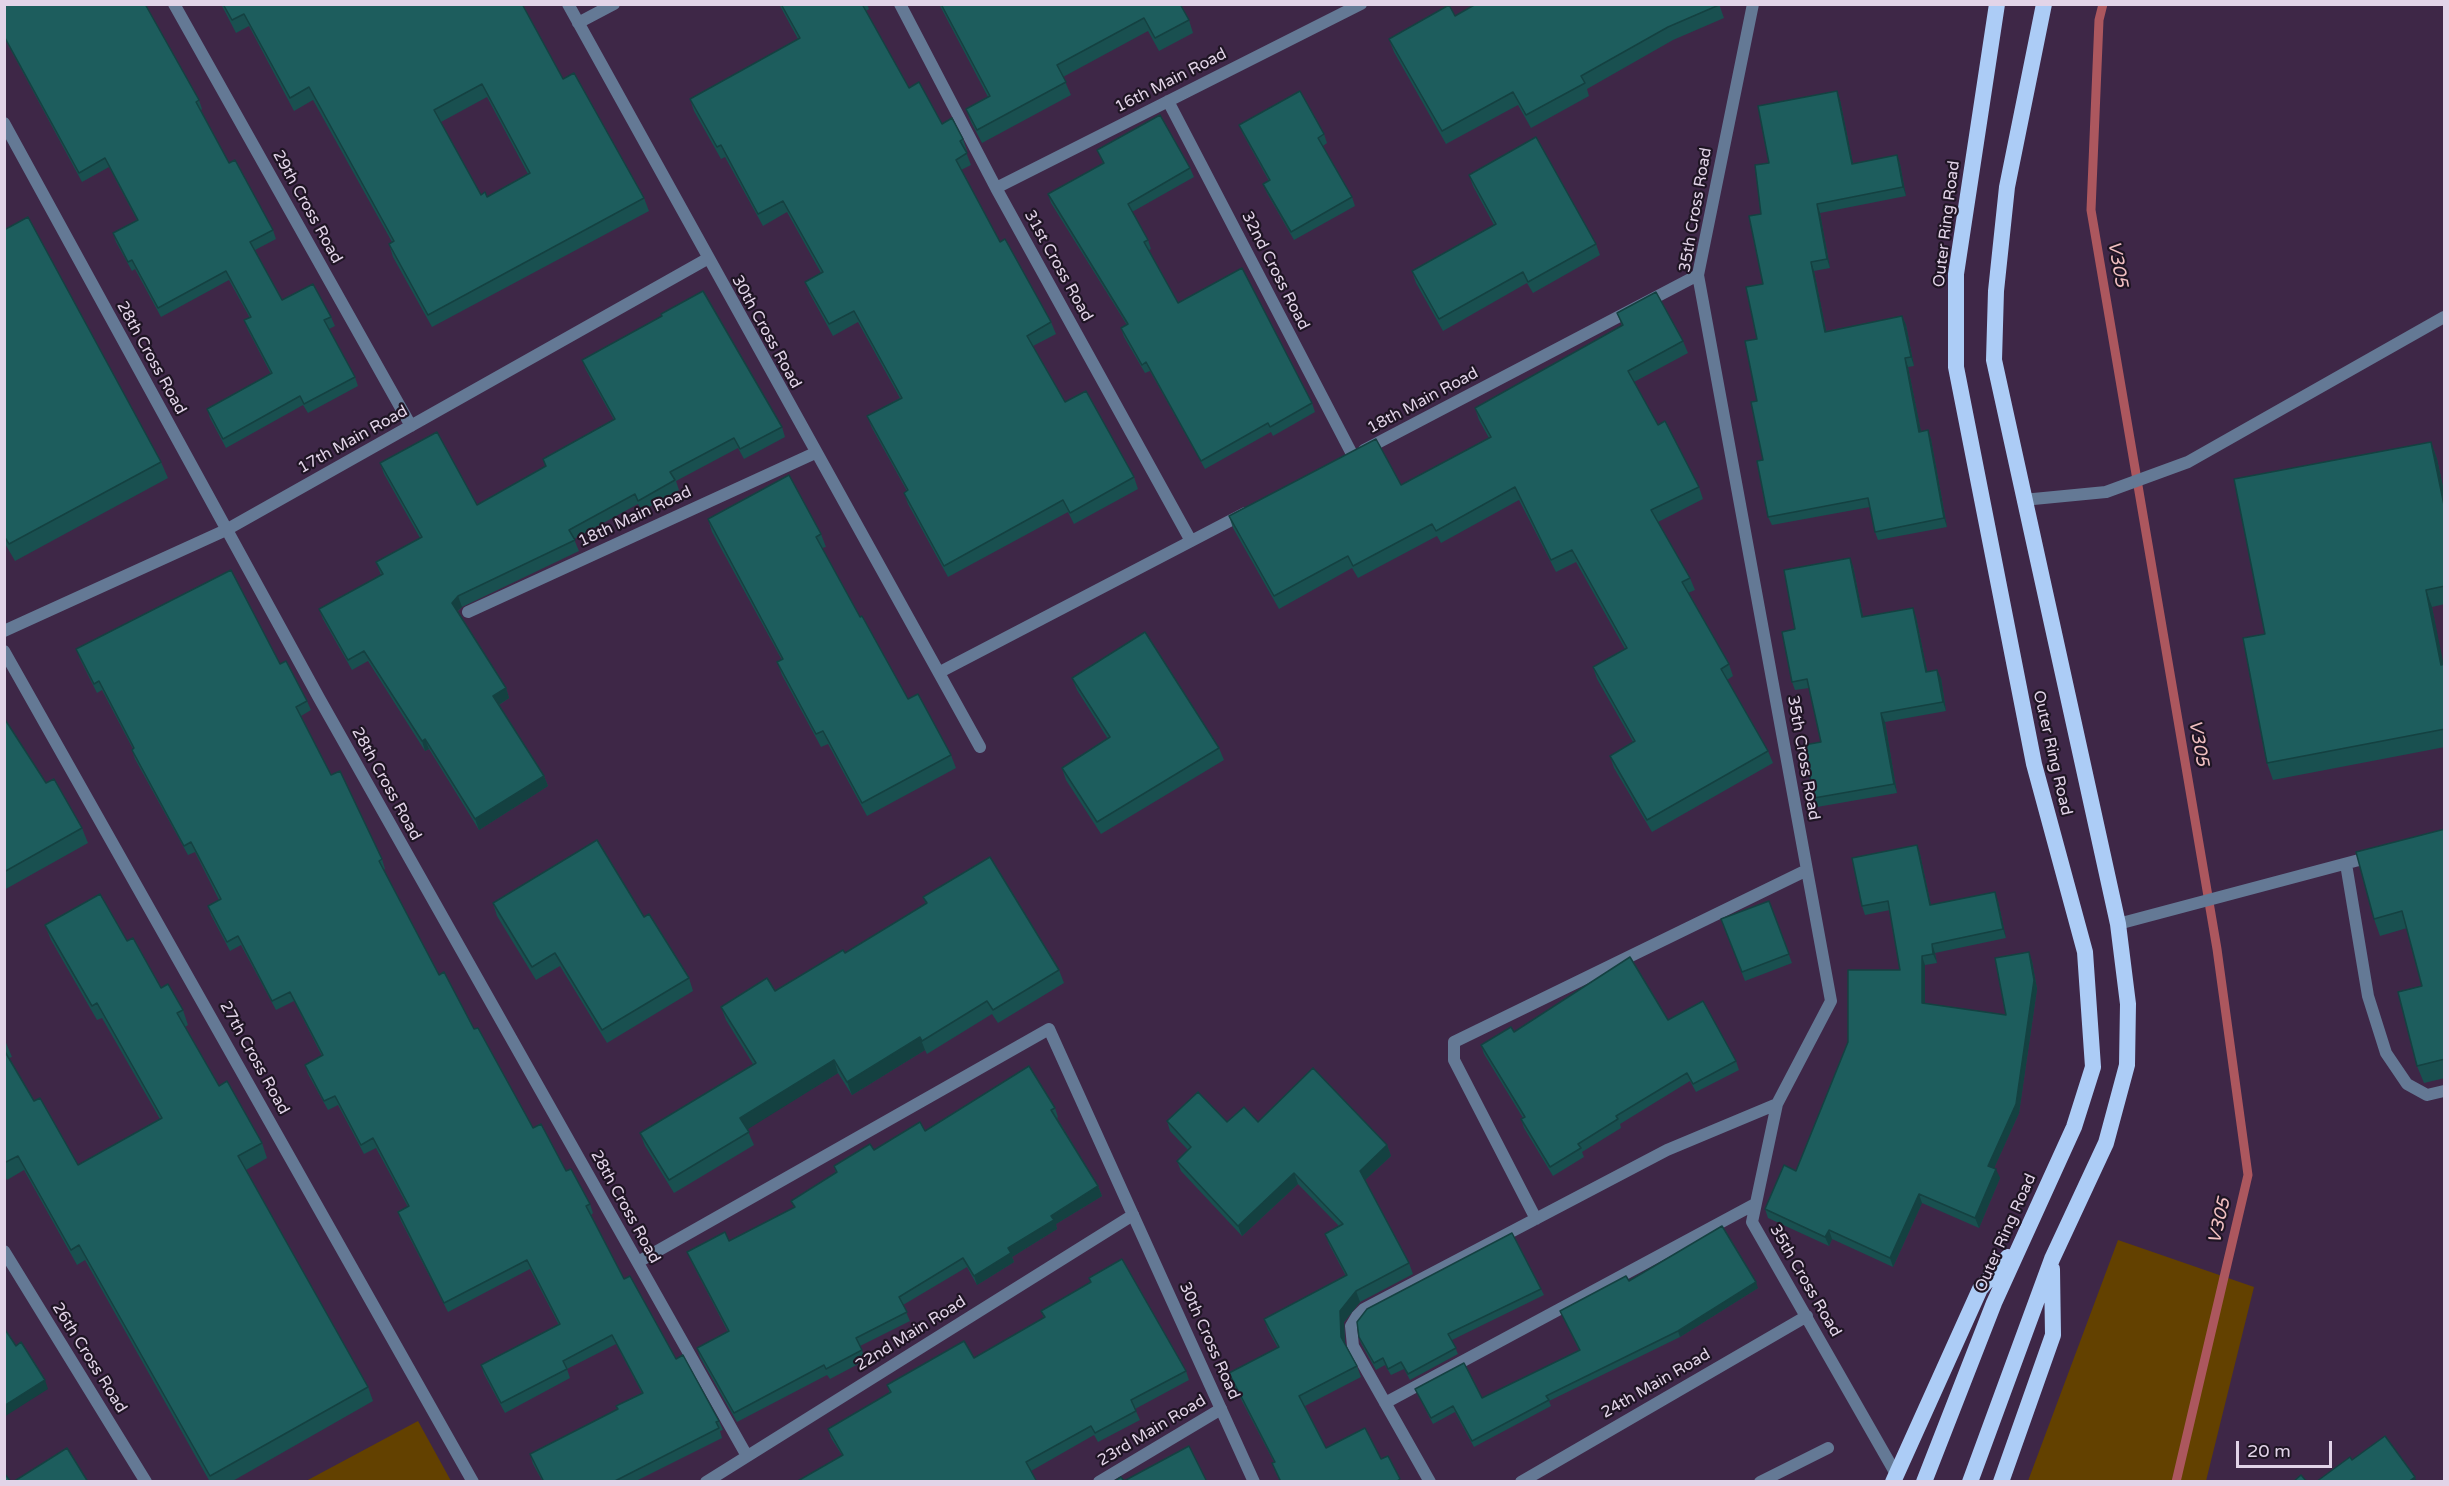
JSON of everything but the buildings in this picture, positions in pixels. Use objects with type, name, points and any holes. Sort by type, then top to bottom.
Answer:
[{"type":"highway","name":"Outer Ring Road","points":[[1924,1482],[2019,1245],[2074,1128],[2093,1067],[2085,952],[2034,764],[1956,367],[1956,274],[1997,4]]},
{"type":"highway","name":"Outer Ring Road","points":[[1970,1482],[2052,1259],[2106,1143],[2127,1065],[2128,1005],[2118,924],[1994,360],[1996,291],[2007,187],[2044,4]]},
{"type":"highway","points":[[1894,1478],[1980,1289],[2019,1245]]},
{"type":"highway","points":[[2001,1482],[2053,1335],[2052,1259]]},
{"type":"street","name":"29th Cross Road","points":[[174,4],[411,426]]},
{"type":"street","name":"30th Cross Road","points":[[568,4],[980,747]]},
{"type":"street","points":[[578,23],[614,4]]},
{"type":"street","name":"31st Cross Road","points":[[900,4],[996,188],[1191,541]]},
{"type":"street","name":"16th Main Road","points":[[996,188],[1361,4]]},
{"type":"street","name":"35th Cross Road","points":[[1753,4],[1698,275],[1831,1001],[1777,1104],[1752,1222],[1807,1316],[1894,1478]]},
{"type":"street","name":"32nd Cross Road","points":[[1168,101],[1348,459]]},
{"type":"street","name":"28th Cross Road","points":[[4,123],[226,530],[747,1456]]},
{"type":"street","name":"17th Main Road","points":[[4,631],[226,530],[708,259]]},
{"type":"street","name":"18th Main Road","points":[[1348,459],[1698,275]]},
{"type":"street","points":[[2023,500],[2106,492],[2188,462],[2445,317]]},
{"type":"street","name":"18th Main Road","points":[[468,612],[815,453]]},
{"type":"street","points":[[940,672],[1252,509]]},
{"type":"street","name":"27th Cross Road","points":[[4,651],[474,1482]]},
{"type":"street","points":[[2118,924],[2390,852]]},
{"type":"street","points":[[2346,864],[2368,996],[2386,1053],[2407,1084],[2427,1095],[2445,1091]]},
{"type":"street","points":[[1536,1219],[1455,1060],[1454,1042],[1807,870]]},
{"type":"street","name":"30th Cross Road","points":[[638,1262],[1049,1029],[1254,1482]]},
{"type":"street","points":[[1430,1482],[1353,1346],[1351,1326],[1364,1309],[1667,1150],[1777,1104]]},
{"type":"street","points":[[1385,1403],[1755,1204]]},
{"type":"street","name":"22nd Main Road","points":[[706,1482],[1133,1215]]},
{"type":"street","name":"26th Cross Road","points":[[4,1251],[146,1482]]},
{"type":"street","name":"24th Main Road","points":[[1521,1482],[1807,1316]]},
{"type":"street","name":"23rd Main Road","points":[[1099,1482],[1221,1409]]},
{"type":"street","points":[[1760,1482],[1828,1448]]},
{"type":"shaded area","points":[[2118,1240],[2254,1287],[2206,1481],[2028,1481]]},
{"type":"shaded area","points":[[418,1421],[451,1481],[306,1481]]},
{"type":"waterway","name":"V305","points":[[2103,4],[2099,20],[2091,210],[2217,949],[2248,1175],[2176,1482]]}]
